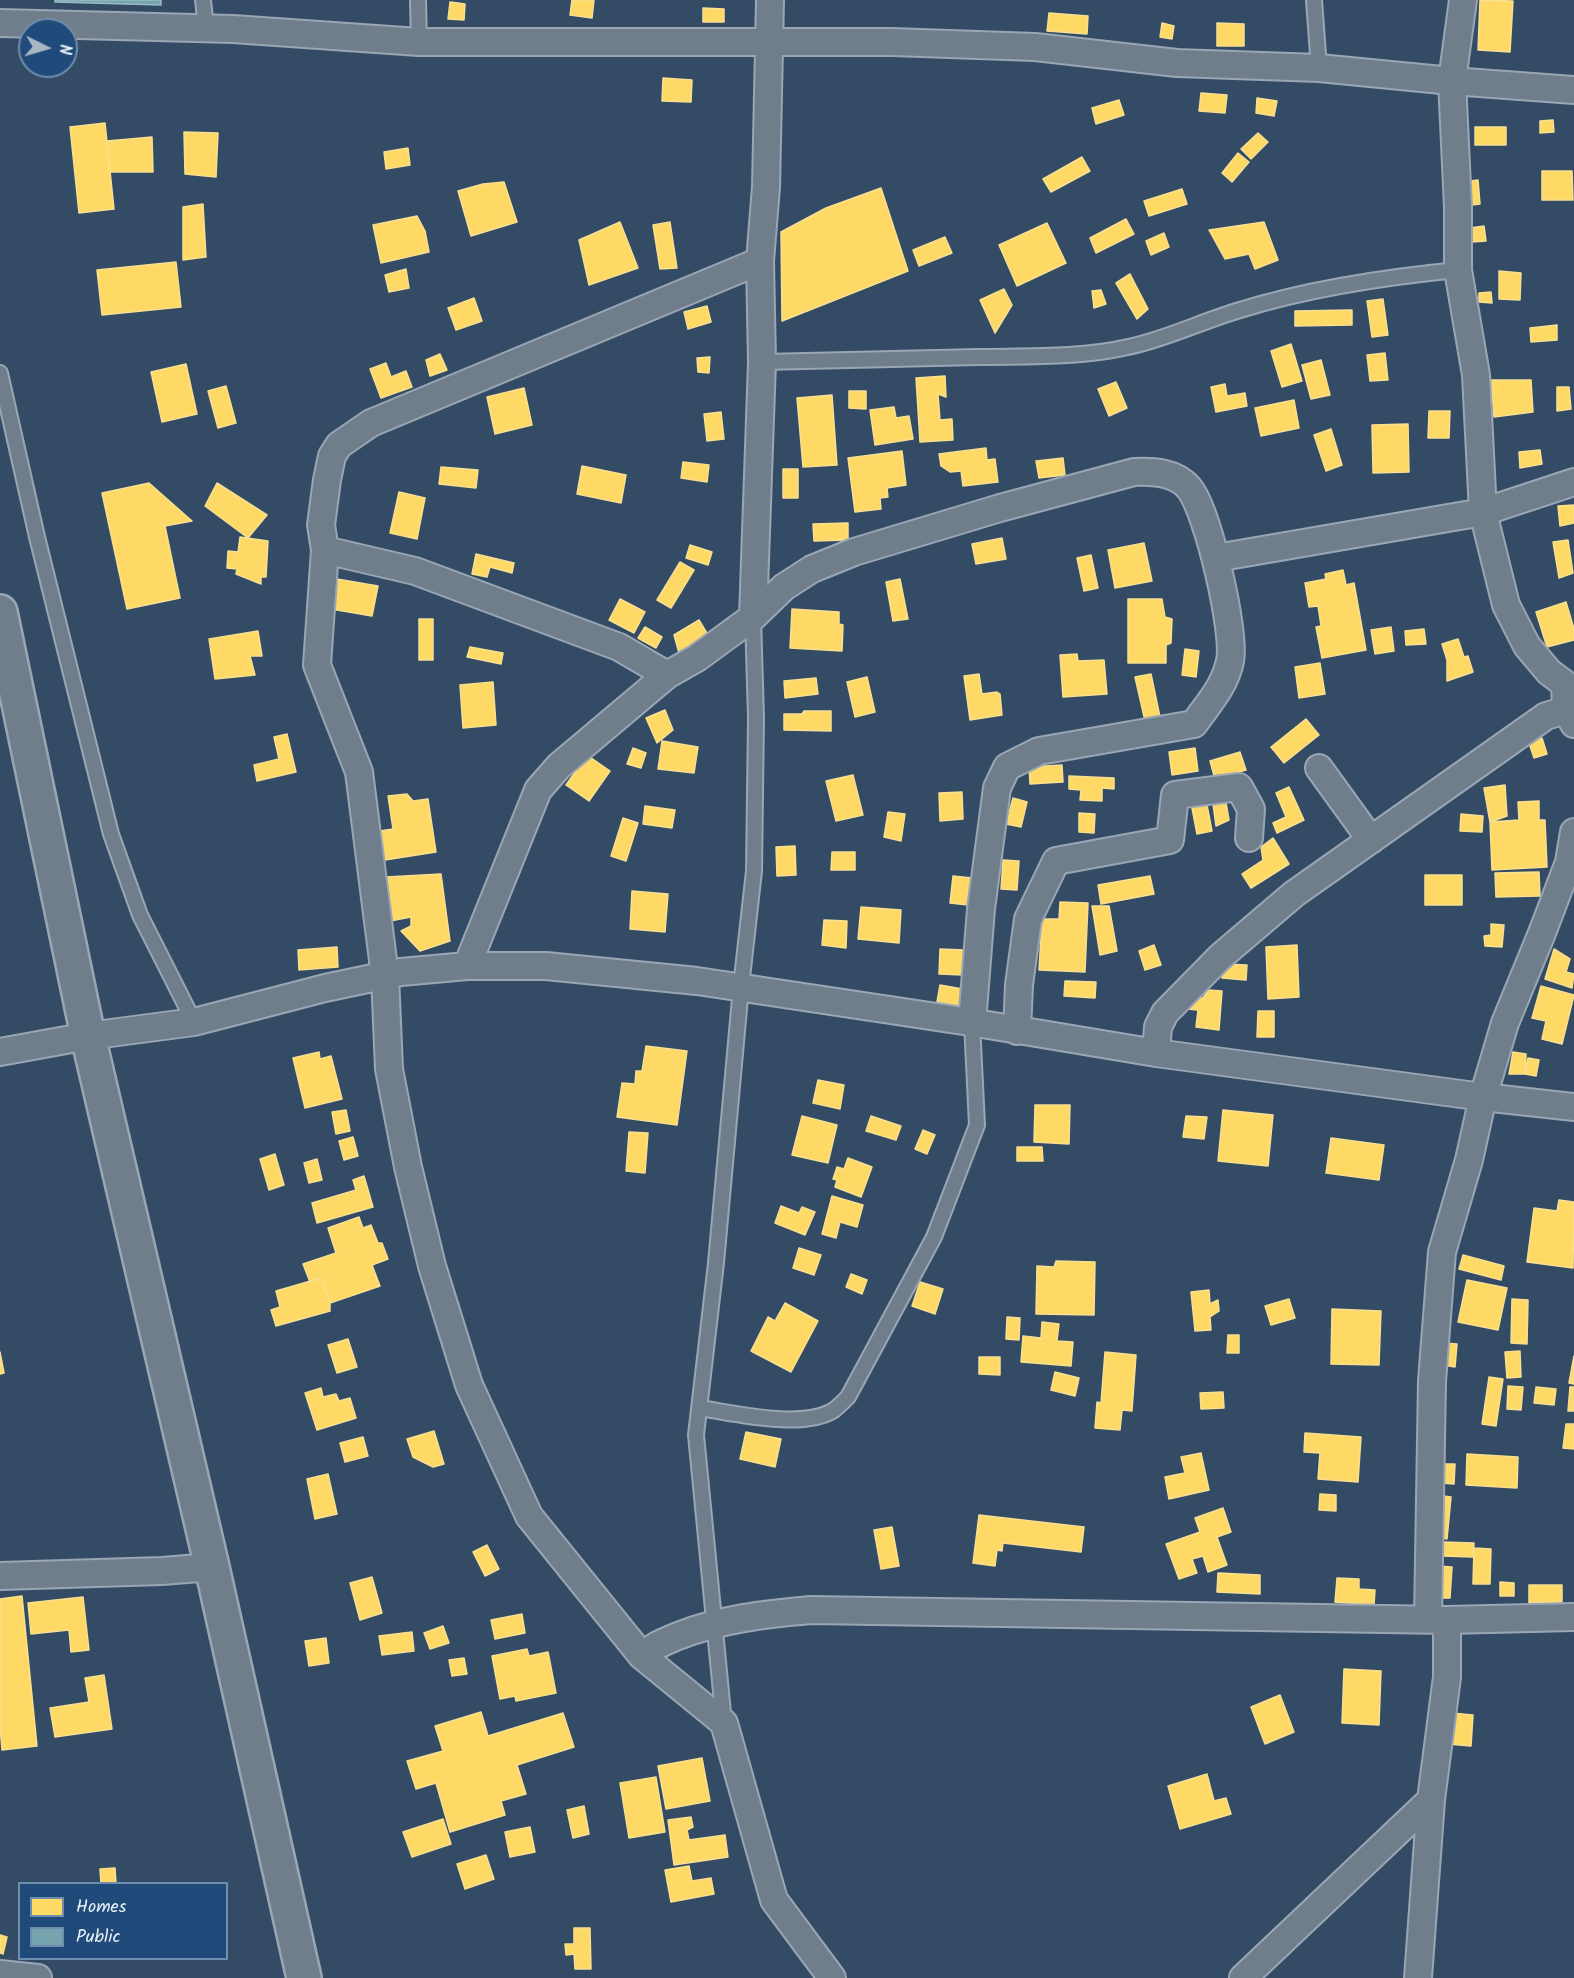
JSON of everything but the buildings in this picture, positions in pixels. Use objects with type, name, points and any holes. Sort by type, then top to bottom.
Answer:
[{"type":"highway","points":[[0,612],[88,1036],[212,1567],[304,1978]]},
{"type":"street","points":[[753,617],[762,362],[760,261],[766,188],[770,0]]},
{"type":"street","points":[[1156,1053],[1156,1036],[1165,1013],[1220,957],[1294,894],[1546,716],[1571,712],[1565,684],[1549,672],[1527,646],[1506,605],[1483,512],[1476,375],[1458,270],[1458,207],[1452,81],[1463,0]]},
{"type":"street","points":[[0,23],[206,28],[419,42],[892,42],[1035,47],[1177,63],[1319,68],[1574,90]]},
{"type":"street","points":[[760,261],[372,423],[339,445],[332,456],[321,525],[325,550],[317,665],[359,772],[386,976],[389,1069],[408,1167],[432,1266],[469,1385],[529,1516],[642,1656],[724,1723],[774,1900],[832,1978]]},
{"type":"street","points":[[467,966],[538,790],[559,766],[667,675],[697,658],[753,617],[784,587],[812,569],[854,552],[999,508],[1134,472],[1155,471],[1174,477],[1189,488],[1216,558],[1231,638],[1230,659],[1223,682],[1194,724],[1039,751],[1007,767],[997,788],[981,909],[972,1023]]},
{"type":"street","points":[[1216,558],[1483,512],[1574,482]]},
{"type":"street","points":[[325,550],[415,571],[620,647],[667,675]]},
{"type":"street","points":[[1319,768],[1371,840]]},
{"type":"street","points":[[1017,1031],[1019,986],[1028,919],[1056,861],[1170,840],[1175,795],[1239,787],[1251,808],[1249,838]]},
{"type":"street","points":[[1418,1978],[1431,1800],[1447,1677],[1437,1620],[1432,1381],[1442,1252],[1505,1023],[1569,862],[1574,832]]},
{"type":"street","points":[[0,1052],[88,1036],[194,1022],[325,988],[386,976],[467,966],[546,966],[741,987],[1156,1053],[1574,1107]]},
{"type":"street","points":[[0,1576],[162,1571],[212,1567]]},
{"type":"street","points":[[642,1656],[651,1647],[696,1629],[771,1613],[811,1610],[1437,1620],[1574,1617]]},
{"type":"street","points":[[1243,1978],[1431,1800]]},
{"type":"street","points":[[0,1974],[38,1978]]},
{"type":"lane","points":[[203,0],[206,28]]},
{"type":"lane","points":[[418,0],[419,42]]},
{"type":"lane","points":[[1314,0],[1319,68]]},
{"type":"lane","points":[[762,362],[1094,353],[1128,347],[1170,335],[1238,310],[1293,295],[1396,276],[1458,270]]},
{"type":"lane","points":[[0,373],[37,537],[111,834],[140,915],[194,1022]]},
{"type":"lane","points":[[724,1723],[696,1435],[716,1263],[754,870],[756,718],[753,617]]},
{"type":"lane","points":[[699,1408],[785,1420],[822,1415],[834,1410],[848,1397],[934,1237],[977,1125],[972,1023]]}]
